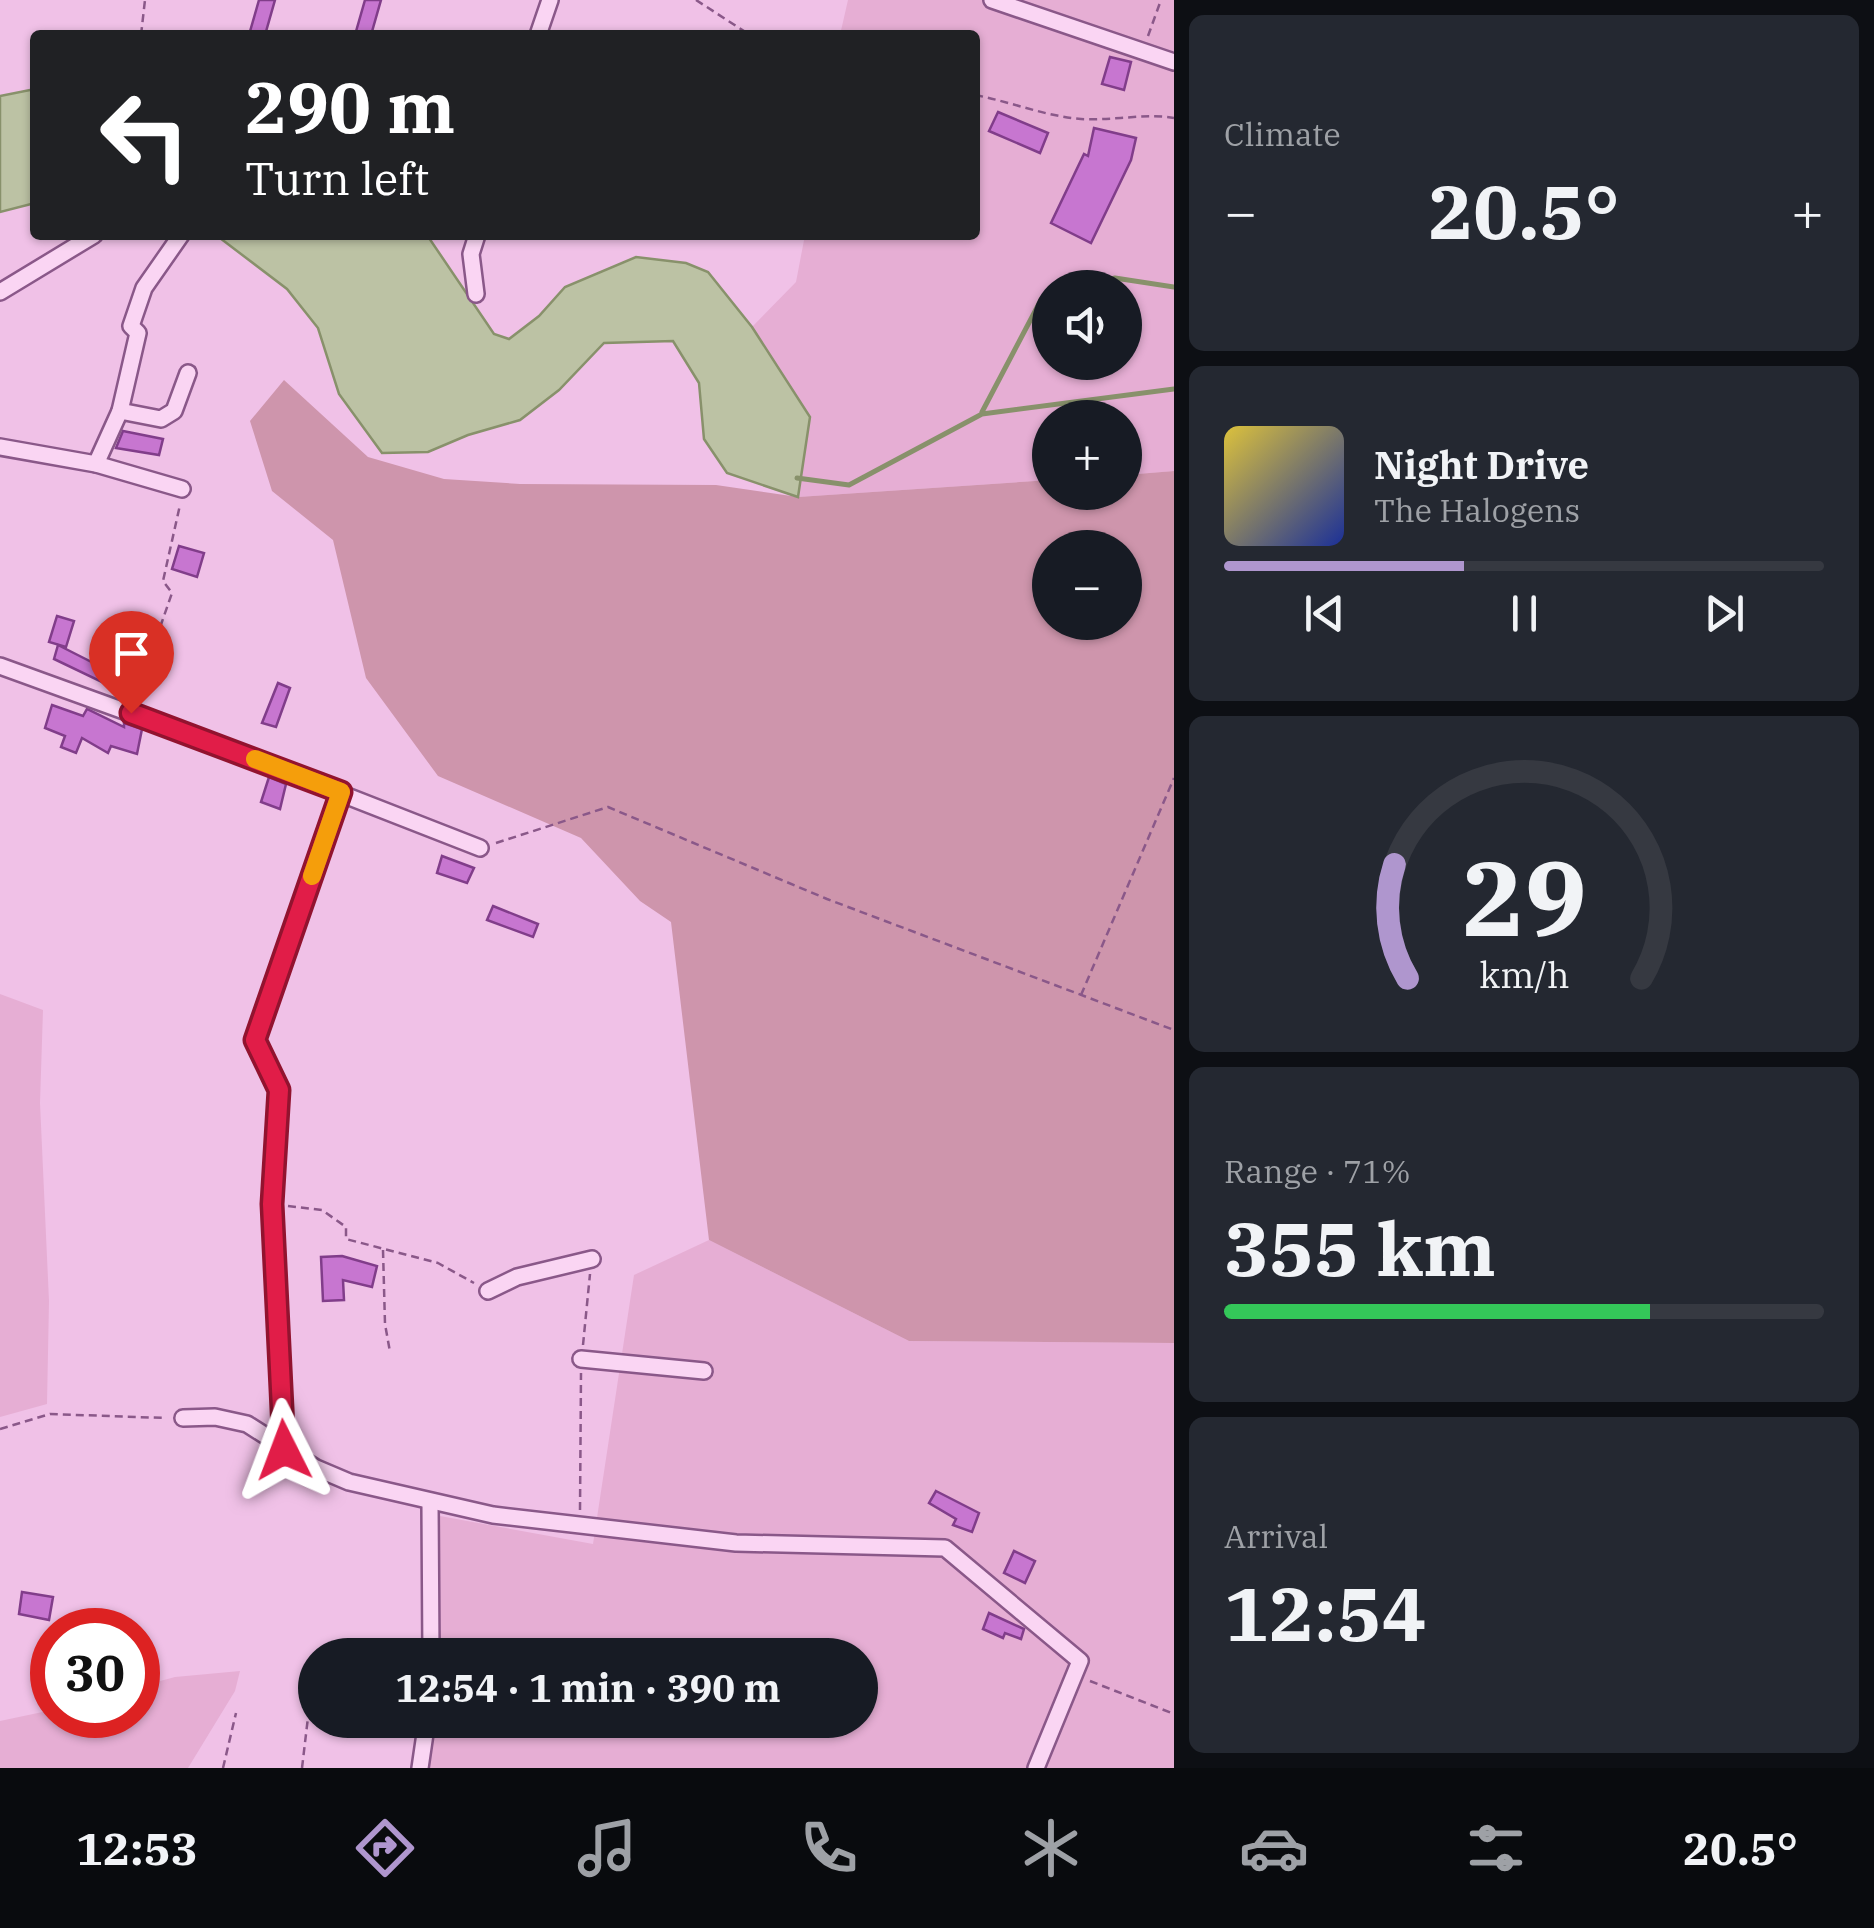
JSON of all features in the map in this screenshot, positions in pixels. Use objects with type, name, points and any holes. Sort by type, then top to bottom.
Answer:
[{"type":"street","points":[[540,30],[550,0]]},
{"type":"street","points":[[992,0],[1174,62]]},
{"type":"street","points":[[0,292],[86,240]]},
{"type":"street","points":[[96,464],[120,411],[138,334],[131,326],[144,288],[177,240]]},
{"type":"street","points":[[476,240],[472,254],[476,294]]},
{"type":"street","points":[[120,411],[161,419],[174,411],[188,373]]},
{"type":"street","points":[[1,452],[96,464],[182,489]]},
{"type":"street","points":[[0,666],[341,792],[480,848]]},
{"type":"street","points":[[284,1450],[272,1204],[279,1090],[255,1040],[341,792]]},
{"type":"street","points":[[488,1292],[517,1277],[592,1259]]},
{"type":"street","points":[[581,1360],[704,1371]]},
{"type":"street","points":[[183,1418],[215,1417],[246,1424],[269,1434],[284,1450],[349,1482],[430,1503],[580,1527],[736,1543],[945,1548],[1080,1660],[1036,1768]]},
{"type":"street","points":[[430,1503],[431,1638]]},
{"type":"street","points":[[420,1768],[425,1738]]},
{"type":"path","points":[[142,30],[146,0]]},
{"type":"path","points":[[696,0],[742,30]]},
{"type":"path","points":[[1142,52],[1161,0]]},
{"type":"path","points":[[980,96],[1044,115],[1114,120],[1174,118]]},
{"type":"path","points":[[156,639],[172,593],[163,581],[182,489]]},
{"type":"path","points":[[1081,997],[1174,778]]},
{"type":"path","points":[[480,848],[608,808],[1081,997],[1174,1030]]},
{"type":"path","points":[[272,1204],[322,1210],[346,1227],[346,1238],[438,1263],[488,1292]]},
{"type":"path","points":[[382,1248],[390,1352]]},
{"type":"path","points":[[580,1527],[581,1360],[592,1259]]},
{"type":"path","points":[[0,1429],[50,1414],[183,1418]]},
{"type":"path","points":[[1075,1674],[1174,1714]]},
{"type":"path","points":[[224,1768],[236,1713]]},
{"type":"path","points":[[302,1768],[306,1738]]},
{"type":"shaded area","points":[[848,0],[1174,0],[1174,471],[1142,474],[1142,400],[1032,400],[1032,481],[798,497],[810,417],[752,327],[796,282],[804,240],[980,240],[980,30],[841,30]]},
{"type":"shaded area","points":[[30,90],[30,204],[0,212],[0,96]]},
{"type":"shaded area","points":[[223,240],[430,240],[494,334],[509,339],[539,316],[565,287],[636,257],[686,263],[708,272],[752,327],[810,417],[798,497],[727,473],[704,439],[699,383],[673,341],[604,343],[559,390],[520,420],[428,452],[382,453],[339,394],[318,328],[287,289]]},
{"type":"shaded area","points":[[284,380],[368,457],[444,479],[520,484],[716,485],[798,497],[1032,481],[1032,510],[1142,510],[1142,474],[1174,471],[1174,1343],[909,1341],[709,1240],[671,922],[640,901],[581,838],[438,776],[366,678],[333,540],[272,491],[250,421]]},
{"type":"shaded area","points":[[0,994],[43,1010],[40,1103],[49,1301],[47,1404],[0,1417]]},
{"type":"shaded area","points":[[709,1240],[909,1341],[1174,1343],[1174,1768],[428,1768],[429,1738],[878,1738],[878,1638],[434,1638],[440,1516],[593,1544],[634,1275]]},
{"type":"shaded area","points":[[240,1671],[235,1691],[188,1768],[0,1768],[0,1721],[30,1715],[30,1738],[160,1738],[160,1681]]},
{"type":"building","points":[[259,0],[275,0],[266,30],[250,30]]},
{"type":"building","points":[[365,0],[381,0],[372,30],[356,30]]},
{"type":"building","points":[[1110,57],[1131,62],[1124,90],[1102,84]]},
{"type":"building","points":[[998,112],[1048,133],[1040,153],[989,131]]},
{"type":"building","points":[[1094,128],[1136,138],[1131,160],[1091,243],[1051,223],[1084,154],[1088,156]]},
{"type":"building","points":[[123,431],[163,439],[159,455],[116,448]]},
{"type":"building","points":[[179,546],[204,553],[197,577],[172,569]]},
{"type":"building","points":[[57,616],[74,621],[66,647],[49,642]]},
{"type":"building","points":[[58,645],[115,674],[108,685],[54,659]]},
{"type":"building","points":[[278,683],[290,688],[276,727],[262,723]]},
{"type":"building","points":[[52,705],[83,716],[87,709],[124,727],[124,723],[142,729],[137,754],[111,746],[108,753],[82,738],[76,753],[61,747],[65,736],[45,728]]},
{"type":"building","points":[[269,777],[286,784],[280,809],[261,802]]},
{"type":"building","points":[[442,856],[474,868],[467,883],[437,873]]},
{"type":"building","points":[[493,906],[538,924],[533,937],[487,920]]},
{"type":"building","points":[[342,1256],[377,1266],[372,1287],[343,1280],[344,1300],[323,1301],[321,1257]]},
{"type":"building","points":[[936,1491],[979,1513],[972,1532],[953,1525],[956,1519],[929,1503]]},
{"type":"building","points":[[1014,1551],[1035,1561],[1025,1583],[1004,1573]]},
{"type":"building","points":[[22,1592],[53,1597],[51,1608],[30,1608],[30,1616],[19,1614]]},
{"type":"building","points":[[989,1613],[1024,1629],[1021,1639],[1005,1633],[1003,1638],[983,1629]]},
{"type":"waterway","points":[[1142,282],[1174,287]]},
{"type":"waterway","points":[[982,412],[1032,317]]},
{"type":"waterway","points":[[797,478],[849,485],[982,414],[1174,389]]},
{"type":"slow traffic","points":[[255,759],[341,792],[312,876]]},
{"type":"route","points":[[131,713],[341,792],[255,1040],[279,1090],[272,1204],[284,1450]]}]
